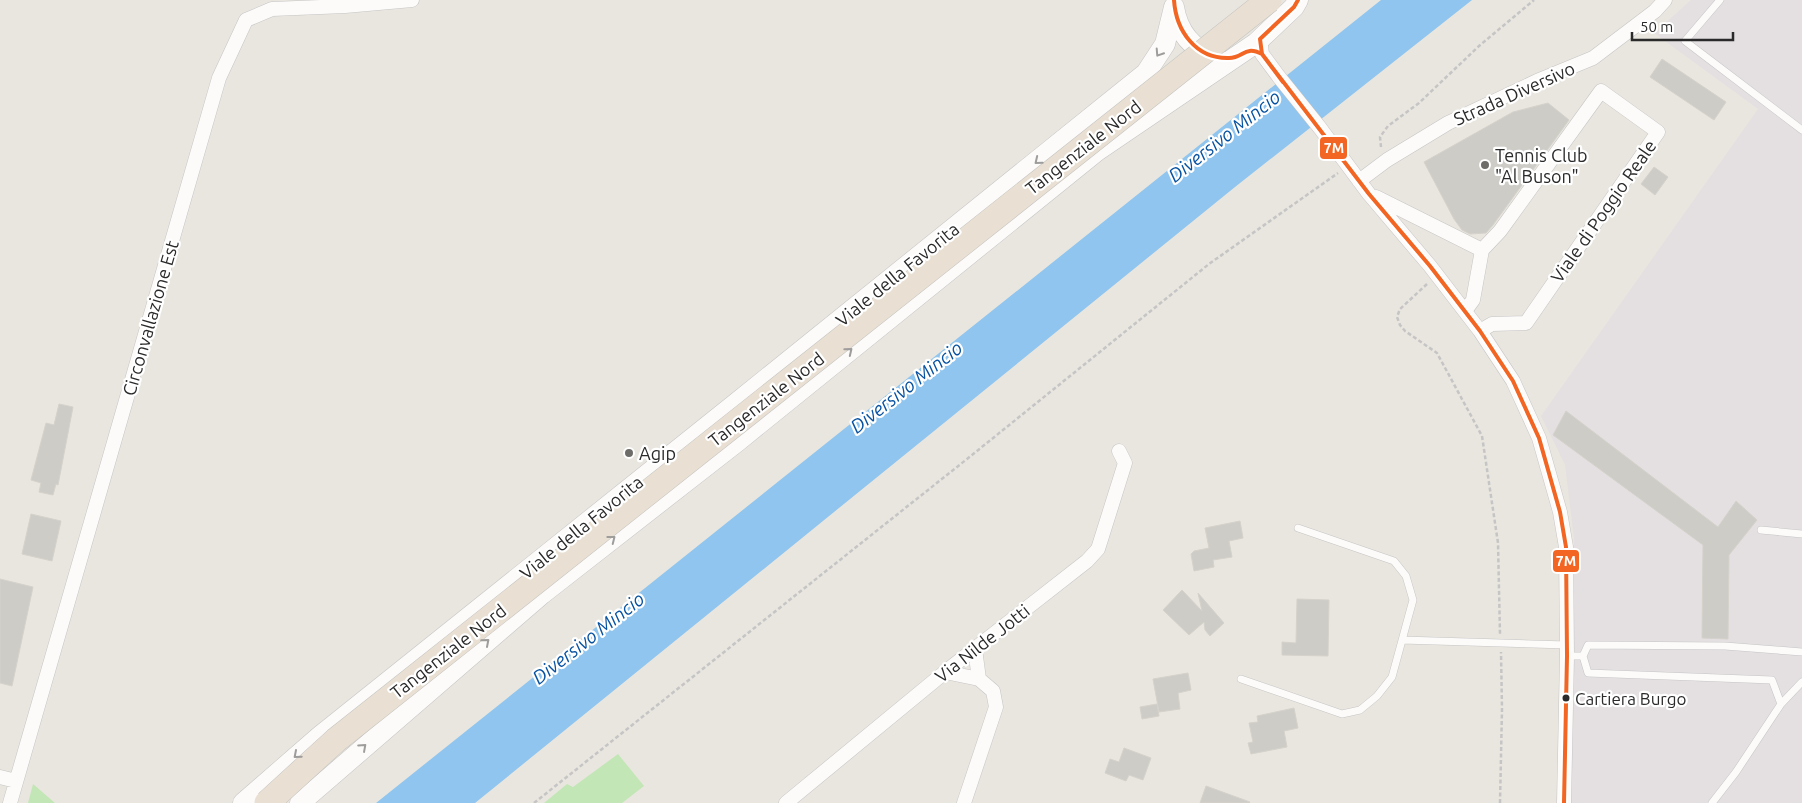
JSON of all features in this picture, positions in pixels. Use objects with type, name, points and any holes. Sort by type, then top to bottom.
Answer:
[{"type":"highway","name":"Tangenziale Nord","points":[[267,803],[344,734],[1269,0]]},
{"type":"main road","name":"Viale della Favorita","points":[[300,803],[542,594],[738,441],[1097,152],[1250,50],[1294,7],[1298,0]]},
{"type":"main road","name":"Viale della Favorita","points":[[243,803],[327,730],[1146,73],[1165,44],[1174,4]]},
{"type":"main road","points":[[1174,4],[1180,28],[1191,44],[1217,57],[1250,50]]},
{"type":"street","name":"Circonvallazione Est","points":[[10,803],[219,78],[246,20],[272,9],[345,6],[412,0]]},
{"type":"street","name":"Strada Diversivo","points":[[1359,181],[1387,160],[1448,123],[1536,81],[1593,58],[1655,12],[1665,0]]},
{"type":"street","points":[[1250,50],[1279,77],[1369,194],[1437,275],[1480,331],[1513,381],[1539,438],[1563,526],[1566,547],[1567,651],[1564,803]]},
{"type":"street","name":"Viale di Poggio Reale","points":[[1480,331],[1492,324],[1526,323],[1658,132],[1602,91],[1500,231],[1482,250]]},
{"type":"street","points":[[1369,194],[1482,250],[1473,300],[1465,311]]},
{"type":"street","name":"Via Nilde Jotti","points":[[786,803],[945,672],[1087,561],[1098,549],[1125,463],[1119,451]]},
{"type":"street","points":[[975,649],[979,679]]},
{"type":"street","points":[[945,672],[979,679],[993,691],[996,708],[964,803]]},
{"type":"street","points":[[0,777],[16,781]]},
{"type":"lane","points":[[1720,0],[1685,41],[1802,130]]},
{"type":"lane","points":[[1241,679],[1342,714],[1360,710],[1377,696],[1392,677],[1413,600],[1406,576],[1394,561],[1298,528]]},
{"type":"lane","points":[[1761,530],[1802,534]]},
{"type":"lane","points":[[1402,640],[1500,643],[1567,651],[1583,656]]},
{"type":"lane","points":[[1781,704],[1772,680],[1588,673],[1583,656],[1588,645],[1725,646],[1802,652]]},
{"type":"lane","points":[[1712,803],[1736,772],[1781,704],[1802,682]]},
{"type":"path","points":[[1387,160],[1381,151],[1380,137],[1388,126],[1419,103],[1479,46],[1534,0]]},
{"type":"path","points":[[534,803],[975,453],[1209,264],[1348,166]]},
{"type":"path","points":[[1437,275],[1400,309],[1397,318],[1400,326],[1405,331],[1437,353],[1482,436],[1498,543],[1502,709],[1500,803]]},
{"type":"shaded area","name":"Cartiera Burgo","points":[[1691,0],[1802,0],[1802,803],[1571,803],[1574,539],[1565,465],[1541,416],[1758,109],[1654,33]]},
{"type":"green space","points":[[618,754],[644,786],[622,803],[544,803],[567,784],[573,787]]},
{"type":"green space","points":[[33,784],[55,803],[28,803]]},
{"type":"water","name":"Diversivo Mincio","points":[[1381,0],[1472,0],[1235,187],[475,803],[376,803]]},
{"type":"building","points":[[1662,59],[1726,102],[1714,120],[1650,77]]},
{"type":"building","name":"Tennis Club \"Al Buson\"","points":[[1548,103],[1569,120],[1486,233],[1470,234],[1462,230],[1454,219],[1424,162],[1513,112]]},
{"type":"building","points":[[1654,167],[1668,177],[1655,195],[1641,184]]},
{"type":"building","points":[[59,404],[73,407],[58,485],[56,484],[53,495],[39,492],[41,483],[31,480],[46,423],[54,425]]},
{"type":"building","points":[[1566,411],[1718,527],[1736,501],[1757,520],[1729,555],[1728,639],[1702,638],[1703,545],[1553,435]]},
{"type":"building","points":[[31,514],[61,521],[52,561],[22,554]]},
{"type":"building","points":[[1240,521],[1243,538],[1229,541],[1232,557],[1213,560],[1214,567],[1194,571],[1191,554],[1194,551],[1209,548],[1205,528]]},
{"type":"building","points":[[0,579],[33,587],[12,686],[0,683]]},
{"type":"building","points":[[1182,590],[1202,611],[1198,593],[1224,623],[1210,636],[1205,630],[1204,622],[1189,635],[1163,610]]},
{"type":"building","points":[[1297,599],[1329,600],[1328,656],[1282,655],[1282,642],[1296,643]]},
{"type":"building","points":[[1188,673],[1191,690],[1178,693],[1180,709],[1159,712],[1153,679]]},
{"type":"building","points":[[1157,704],[1159,716],[1142,719],[1140,707]]},
{"type":"building","points":[[1294,708],[1298,728],[1284,731],[1287,747],[1251,754],[1248,743],[1253,742],[1249,723],[1258,722],[1257,716]]},
{"type":"building","points":[[1124,748],[1151,758],[1143,780],[1129,775],[1126,781],[1105,773],[1110,759],[1119,762]]},
{"type":"building","points":[[1206,786],[1250,802],[1200,803]]},
{"type":"transit line","name":"7M","points":[[1174,0],[1179,22],[1184,32],[1190,41],[1207,54],[1229,58],[1248,51],[1262,54],[1369,194],[1430,266],[1480,331],[1513,381],[1539,438],[1560,512],[1566,547],[1567,656],[1564,803]]},
{"type":"transit line","name":"7M","points":[[1283,82],[1262,54],[1260,39],[1294,7],[1298,0]]},
{"type":"place","name":"Tennis Club \"Al Buson\"","points":[[1485,165]]},
{"type":"place","name":"Agip","points":[[629,453]]},
{"type":"place","name":"Cartiera Burgo","points":[[1566,698]]}]
